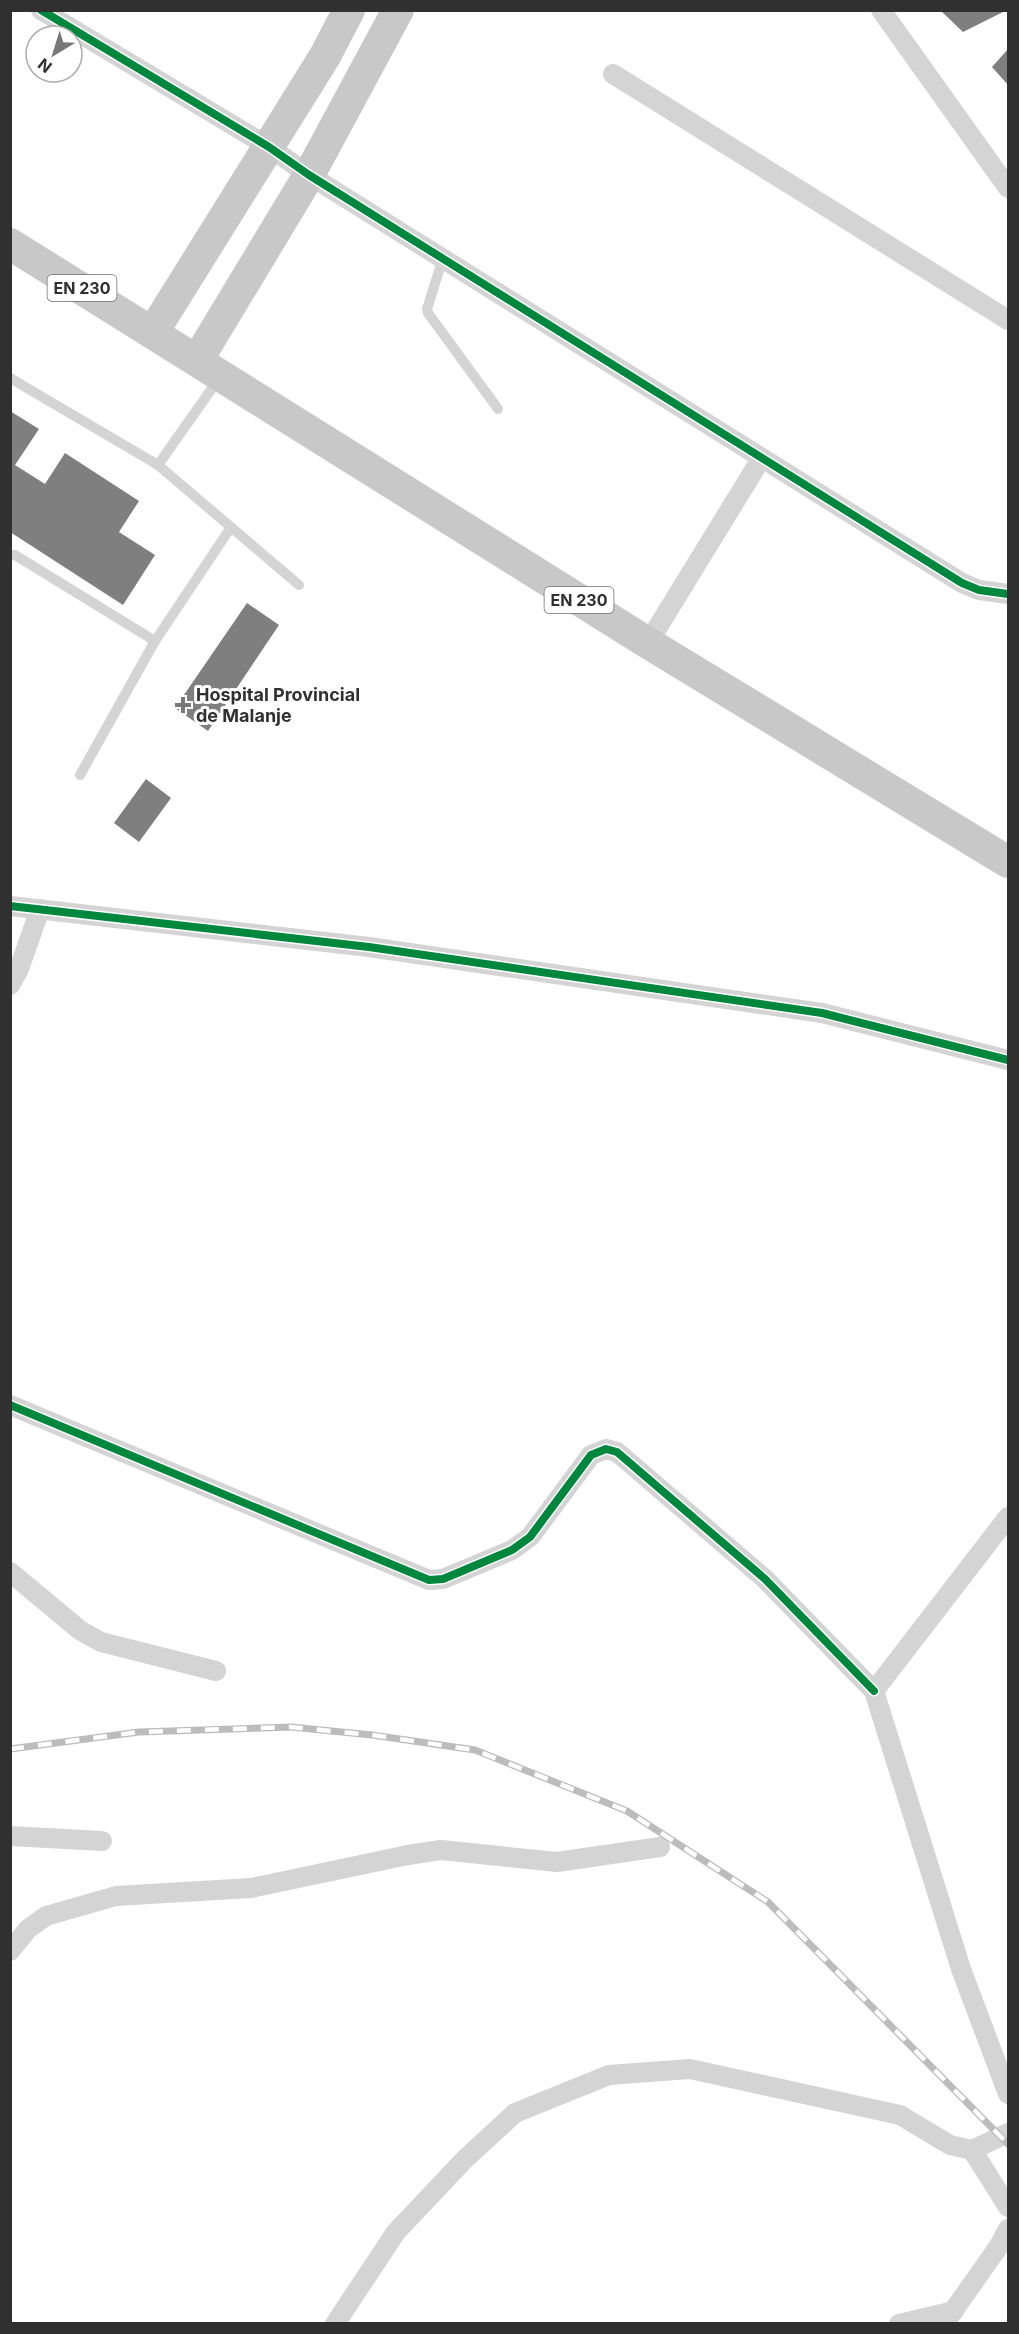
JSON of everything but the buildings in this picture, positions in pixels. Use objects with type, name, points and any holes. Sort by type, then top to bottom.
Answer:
[{"type":"main road","points":[[153,332],[326,56],[349,10]]},
{"type":"main road","points":[[210,367],[309,175],[398,10]]},
{"type":"main road","name":"EN 230","points":[[10,244],[648,643],[1008,862]]},
{"type":"street","points":[[42,10],[270,147],[309,175],[962,584],[979,590],[1008,594]]},
{"type":"street","points":[[881,10],[1008,188]]},
{"type":"street","points":[[613,74],[1008,320]]},
{"type":"street","points":[[648,643],[761,459]]},
{"type":"street","points":[[10,906],[369,947],[822,1013],[1008,1060]]},
{"type":"street","points":[[10,985],[19,969],[40,909]]},
{"type":"street","points":[[10,1405],[429,1580],[443,1579],[512,1550],[530,1537],[591,1455],[606,1449],[617,1452],[765,1579],[874,1691],[957,1959],[1008,2094]]},
{"type":"street","points":[[874,1691],[1008,1517]]},
{"type":"street","points":[[10,1572],[81,1631],[102,1642],[216,1671]]},
{"type":"street","points":[[10,1836],[102,1841]]},
{"type":"street","points":[[10,1951],[28,1929],[46,1916],[116,1896],[251,1887],[441,1850],[557,1863],[660,1847]]},
{"type":"street","points":[[335,2324],[396,2232],[465,2159],[515,2113],[609,2075],[690,2069],[900,2115],[950,2145],[972,2150],[1008,2133]]},
{"type":"street","points":[[972,2150],[1008,2207]]},
{"type":"street","points":[[900,2324],[949,2317],[999,2246],[1008,2229]]},
{"type":"lane","points":[[443,258],[428,314],[498,409]]},
{"type":"lane","points":[[158,465],[210,367]]},
{"type":"lane","points":[[10,378],[158,465],[299,585]]},
{"type":"lane","points":[[80,775],[155,641],[231,528]]},
{"type":"lane","points":[[10,555],[15,555],[155,641]]},
{"type":"railway","points":[[10,1749],[139,1732],[291,1727],[372,1735],[475,1750],[627,1811],[768,1902],[1008,2144]]},
{"type":"cycle path","points":[[41,10],[269,147],[309,175],[962,583],[979,590],[1008,594]]},
{"type":"cycle path","points":[[10,906],[369,947],[822,1013],[1008,1060]]},
{"type":"cycle path","points":[[10,1405],[429,1580],[443,1579],[512,1550],[530,1537],[591,1455],[606,1449],[617,1452],[765,1579],[874,1691]]},
{"type":"place","name":"Hospital Provincial de Malanje","points":[[183,705]]}]
